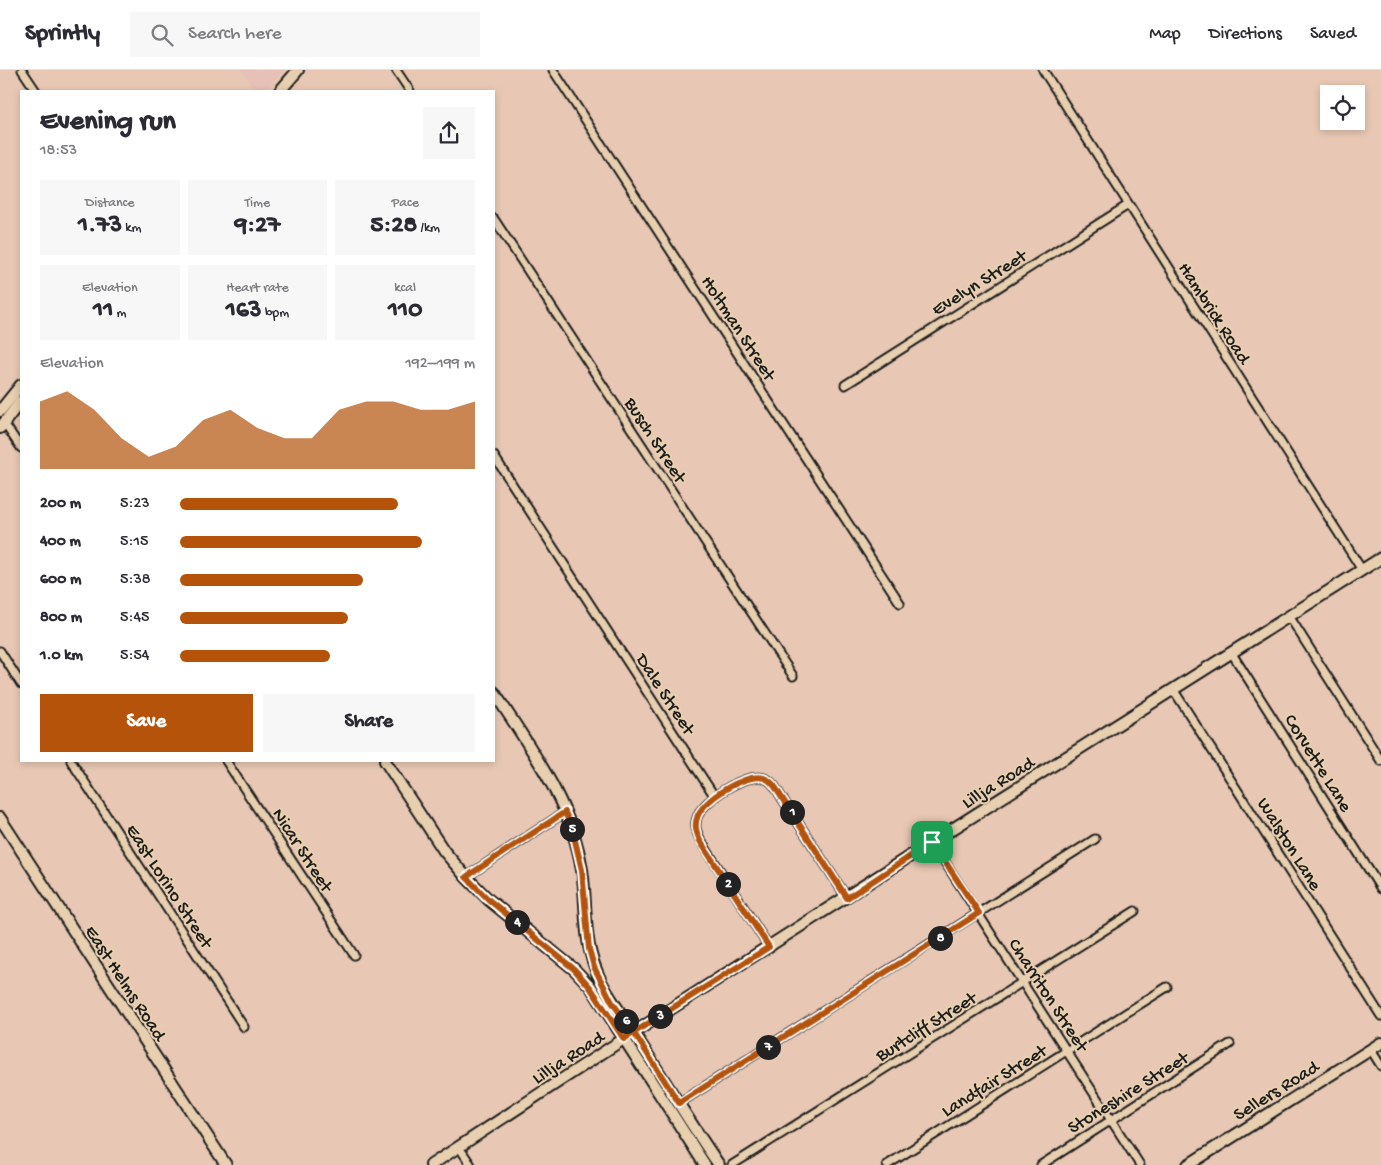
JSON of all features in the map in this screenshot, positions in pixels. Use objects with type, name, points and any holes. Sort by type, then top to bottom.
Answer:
[{"type":"street","points":[[22,70],[35,90]]},
{"type":"street","points":[[281,90],[298,70]]},
{"type":"street","points":[[396,70],[409,90]]},
{"type":"street","name":"Holtman Street","points":[[554,70],[900,603]]},
{"type":"street","name":"Hambrick Road","points":[[1043,70],[1362,570]]},
{"type":"street","name":"Evelyn Street","points":[[845,385],[1128,205]]},
{"type":"street","name":"Busch Street","points":[[495,221],[793,676]]},
{"type":"street","points":[[0,411],[20,386]]},
{"type":"street","points":[[20,402],[2,425],[20,447]]},
{"type":"street","name":"Dale Street","points":[[495,458],[715,797]]},
{"type":"street","name":"Lillja Road","points":[[431,1165],[932,842],[1381,558]]},
{"type":"street","points":[[1289,616],[1381,761]]},
{"type":"street","points":[[0,651],[20,682]]},
{"type":"street","name":"Corvette Lane","points":[[1231,652],[1381,889]]},
{"type":"street","name":"Walston Lane","points":[[1174,689],[1381,1016]]},
{"type":"street","points":[[495,694],[543,767],[573,832],[582,870],[589,949],[594,967],[612,1002],[720,1165]]},
{"type":"street","name":"East Lorino Street","points":[[72,762],[244,1027]]},
{"type":"street","name":"Nicar Street","points":[[227,762],[354,955]]},
{"type":"street","points":[[386,762],[444,851],[466,877],[489,900],[574,969],[590,987],[702,1164]]},
{"type":"street","points":[[769,947],[700,841],[695,828],[697,816],[702,806],[715,797],[747,778],[762,777],[768,780],[774,785],[847,898]]},
{"type":"street","points":[[466,877],[565,812]]},
{"type":"street","name":"East Helms Road","points":[[0,818],[226,1165]]},
{"type":"street","points":[[679,1103],[1095,839]]},
{"type":"street","name":"Charriton Street","points":[[932,842],[1140,1165]]},
{"type":"street","name":"Burtcliff Street","points":[[732,1165],[1136,911]]},
{"type":"street","name":"Landfair Street","points":[[887,1165],[1167,987]]},
{"type":"street","name":"Sellers Road","points":[[1188,1165],[1381,1043]]},
{"type":"street","name":"Stoneshire Street","points":[[1041,1165],[1230,1044]]},
{"type":"street","points":[[1370,1050],[1381,1066]]},
{"type":"street","points":[[459,1147],[471,1165]]},
{"type":"shaded area","points":[[241,70],[284,70],[266,90],[255,90]]},
{"type":"route","points":[[932,842],[847,898],[774,785],[768,780],[762,777],[747,778],[707,802],[702,806],[697,816],[695,828],[700,841],[769,947],[642,1028],[634,1033],[624,1039],[590,987],[574,969],[489,900],[466,877],[565,812],[573,832],[582,870],[589,949],[594,967],[612,1002],[634,1033],[679,1103],[979,913],[932,842]]}]
